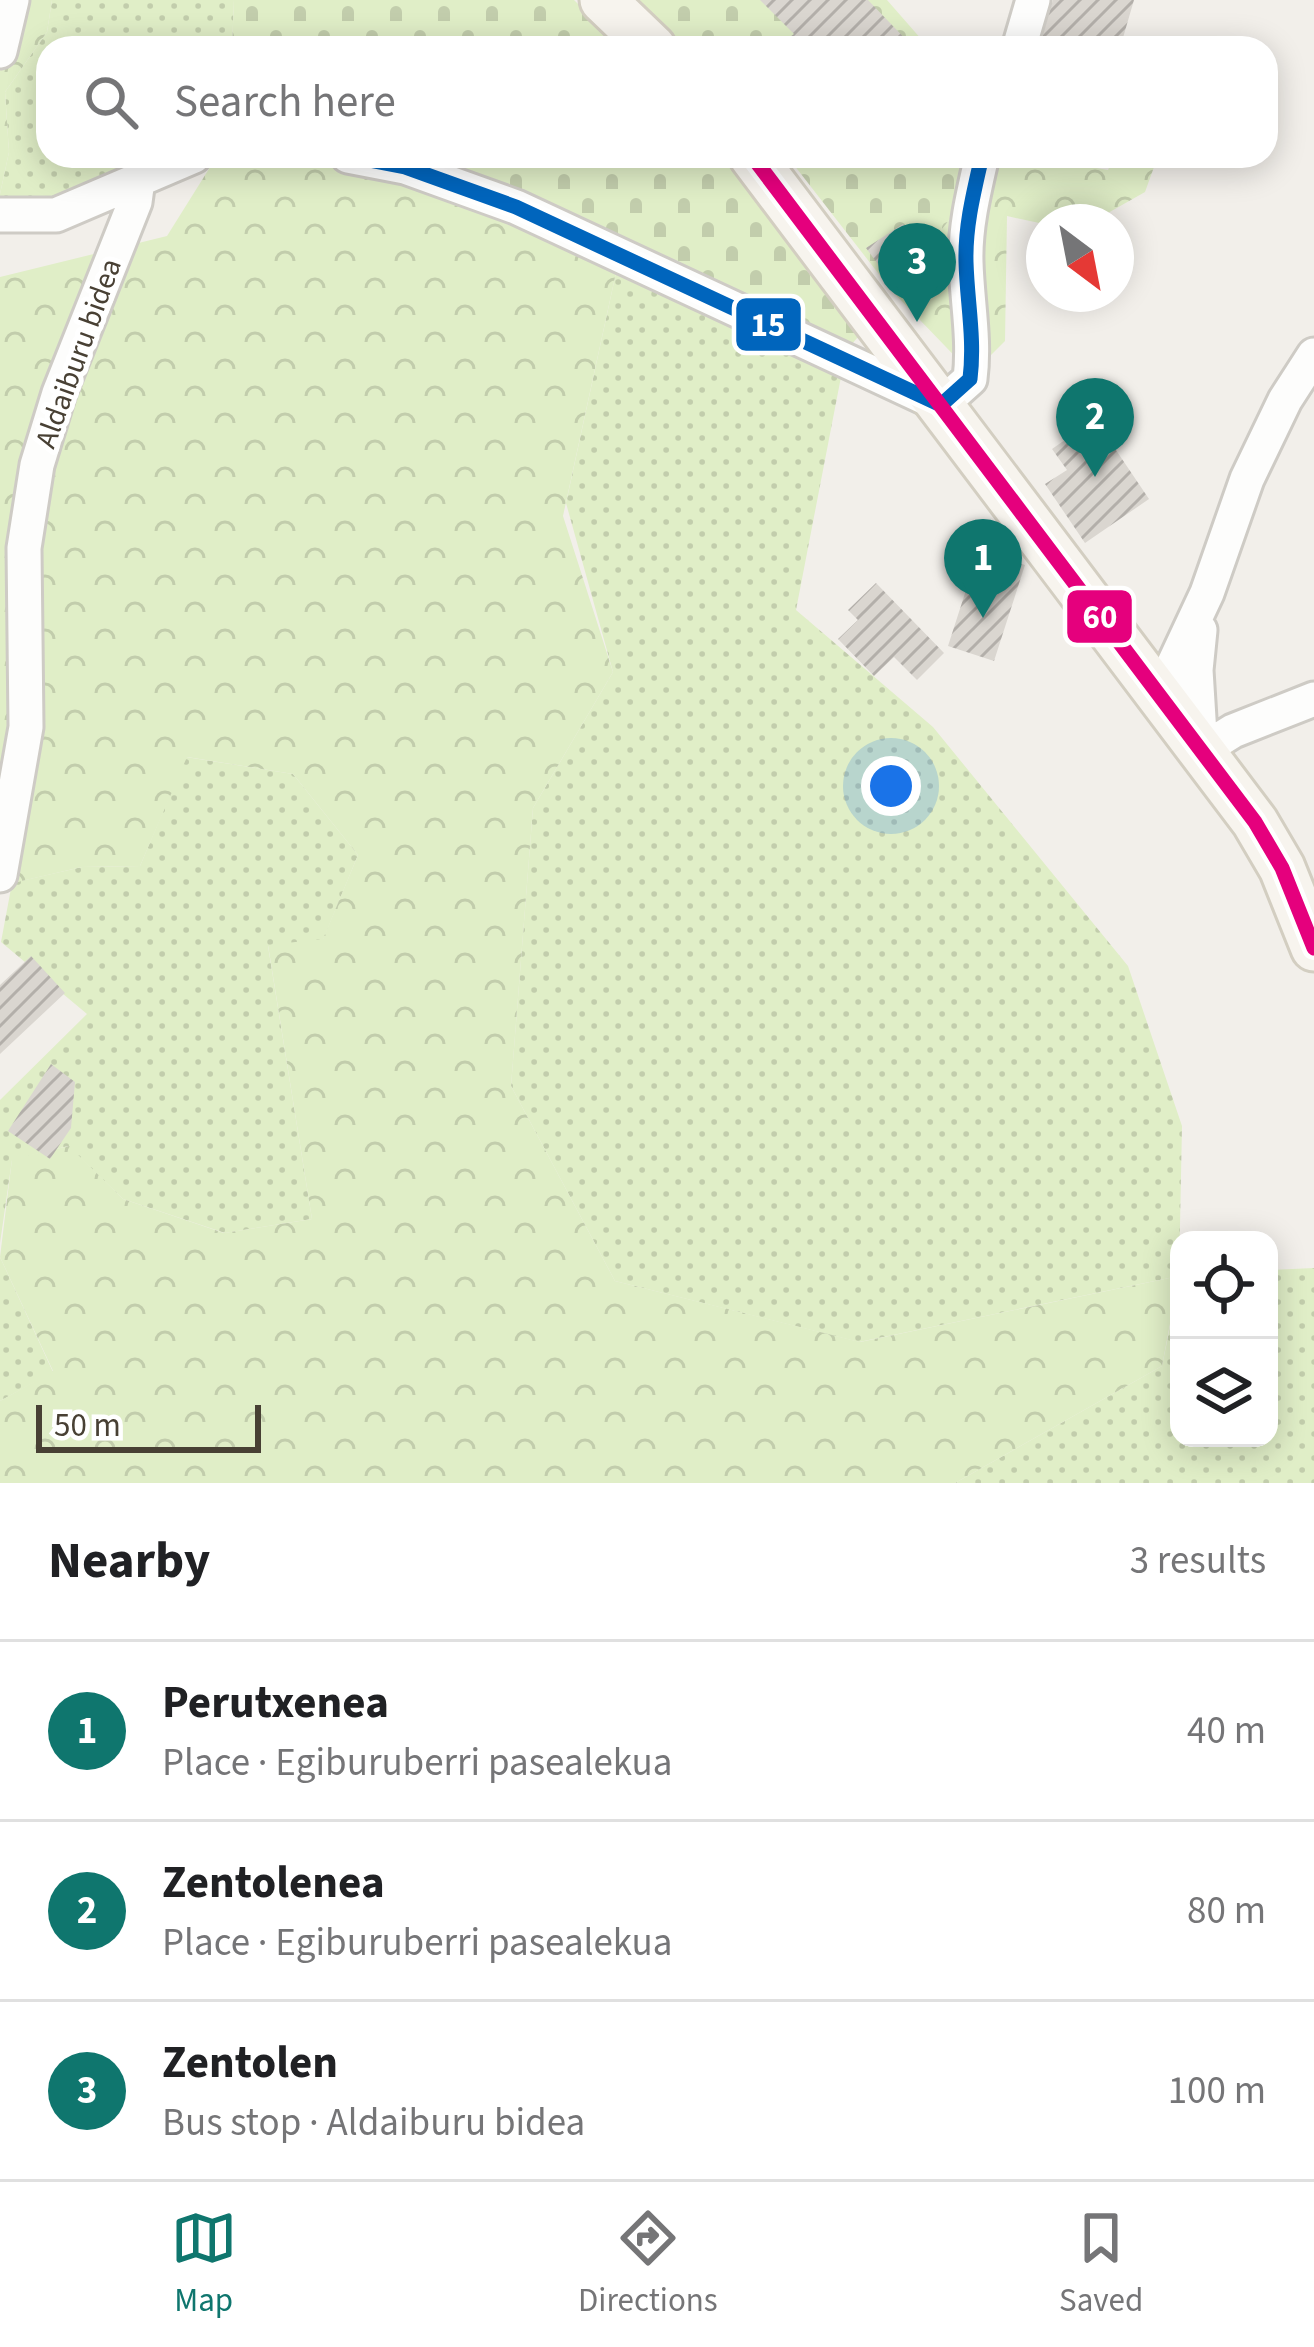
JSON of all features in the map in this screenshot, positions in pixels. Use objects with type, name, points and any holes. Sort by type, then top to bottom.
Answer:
[{"type":"street","points":[[0,51],[12,0]]},
{"type":"street","points":[[603,0],[640,36]]},
{"type":"street","points":[[1022,36],[1033,0]]},
{"type":"street","points":[[0,215],[56,215],[166,168]]},
{"type":"street","points":[[408,168],[516,206],[941,405]]},
{"type":"street","points":[[761,168],[1255,822],[1282,868],[1314,948]]},
{"type":"street","points":[[941,405],[970,379],[973,352],[966,261],[979,168]]},
{"type":"street","name":"Aldaiburu bidea","points":[[0,875],[26,727],[24,548],[37,465],[59,393],[135,202],[138,180]]},
{"type":"street","points":[[1173,714],[1167,682],[1207,593],[1247,479],[1285,400],[1314,355]]},
{"type":"street","points":[[1201,751],[1196,670],[1207,593]]},
{"type":"street","points":[[1201,751],[1233,731],[1314,699]]},
{"type":"green space","points":[[0,0],[52,0],[47,32],[36,36],[36,48],[5,92],[9,152],[0,194]]},
{"type":"green space","points":[[52,0],[234,0],[232,36],[44,36]]},
{"type":"green space","points":[[234,0],[574,0],[611,36],[232,36]]},
{"type":"green space","points":[[637,0],[887,0],[918,36],[673,36]]},
{"type":"green space","points":[[36,48],[36,168],[150,168],[0,231],[0,194],[9,152],[5,92]]},
{"type":"green space","points":[[210,168],[390,168],[622,245],[563,516],[613,672],[533,808],[511,1086],[615,1281],[860,1342],[1170,1278],[1170,1324],[1162,1366],[955,1483],[0,1483],[0,1401],[53,1371],[0,1257],[12,1159],[69,1146],[123,1199],[224,1233],[312,1219],[268,945],[323,939],[358,855],[293,774],[187,757],[140,866],[82,867],[0,886],[0,277],[167,236]]},
{"type":"green space","points":[[419,168],[735,168],[863,331],[846,351]]},
{"type":"green space","points":[[796,168],[991,168],[892,291]]},
{"type":"green space","points":[[991,168],[1154,168],[1145,192],[1124,204],[1026,204],[1026,220],[1007,216],[1005,341],[972,374],[892,291]]},
{"type":"green space","points":[[622,245],[846,351],[796,610],[933,727],[1128,966],[1182,1126],[1180,1231],[1170,1231],[1170,1278],[859,1342],[615,1281],[511,1086],[533,808],[613,672],[566,503]]},
{"type":"green space","points":[[186,757],[293,774],[358,855],[323,940],[268,946],[312,1219],[225,1233],[123,1199],[68,1146],[12,1160],[0,1243],[0,1100],[87,1014],[1,942],[12,883],[82,867],[140,866]]},
{"type":"green space","points":[[0,1257],[53,1372],[0,1401]]},
{"type":"green space","points":[[1314,1268],[1314,1483],[955,1483],[1162,1366],[1170,1326],[1170,1447],[1278,1447],[1278,1270]]},
{"type":"building","points":[[760,0],[868,0],[902,36],[791,36]]},
{"type":"building","points":[[1053,0],[1134,0],[1124,36],[1042,36]]},
{"type":"building","points":[[903,224],[917,244],[923,241],[941,258],[919,288],[915,286],[904,299],[866,248]]},
{"type":"building","points":[[1095,419],[1149,499],[1085,543],[1045,484],[1067,470],[1052,449]]},
{"type":"building","points":[[989,553],[1025,565],[994,661],[948,646],[967,587],[976,590]]},
{"type":"building","points":[[876,583],[944,653],[917,680],[894,657],[874,676],[838,639],[858,620],[848,610]]},
{"type":"building","points":[[31,956],[65,993],[0,1054],[0,985]]},
{"type":"building","points":[[51,1064],[75,1082],[71,1128],[50,1159],[8,1131]]},
{"type":"transit line","name":"15","points":[[408,168],[516,207],[941,405],[970,379],[966,249],[980,168]]},
{"type":"transit line","name":"60","points":[[761,168],[1255,822],[1282,868],[1314,948]]},
{"type":"place","name":"Zentolen","points":[[917,322]]},
{"type":"place","name":"Zentolenea","points":[[1095,477]]},
{"type":"place","name":"Perutxenea","points":[[983,618]]}]
